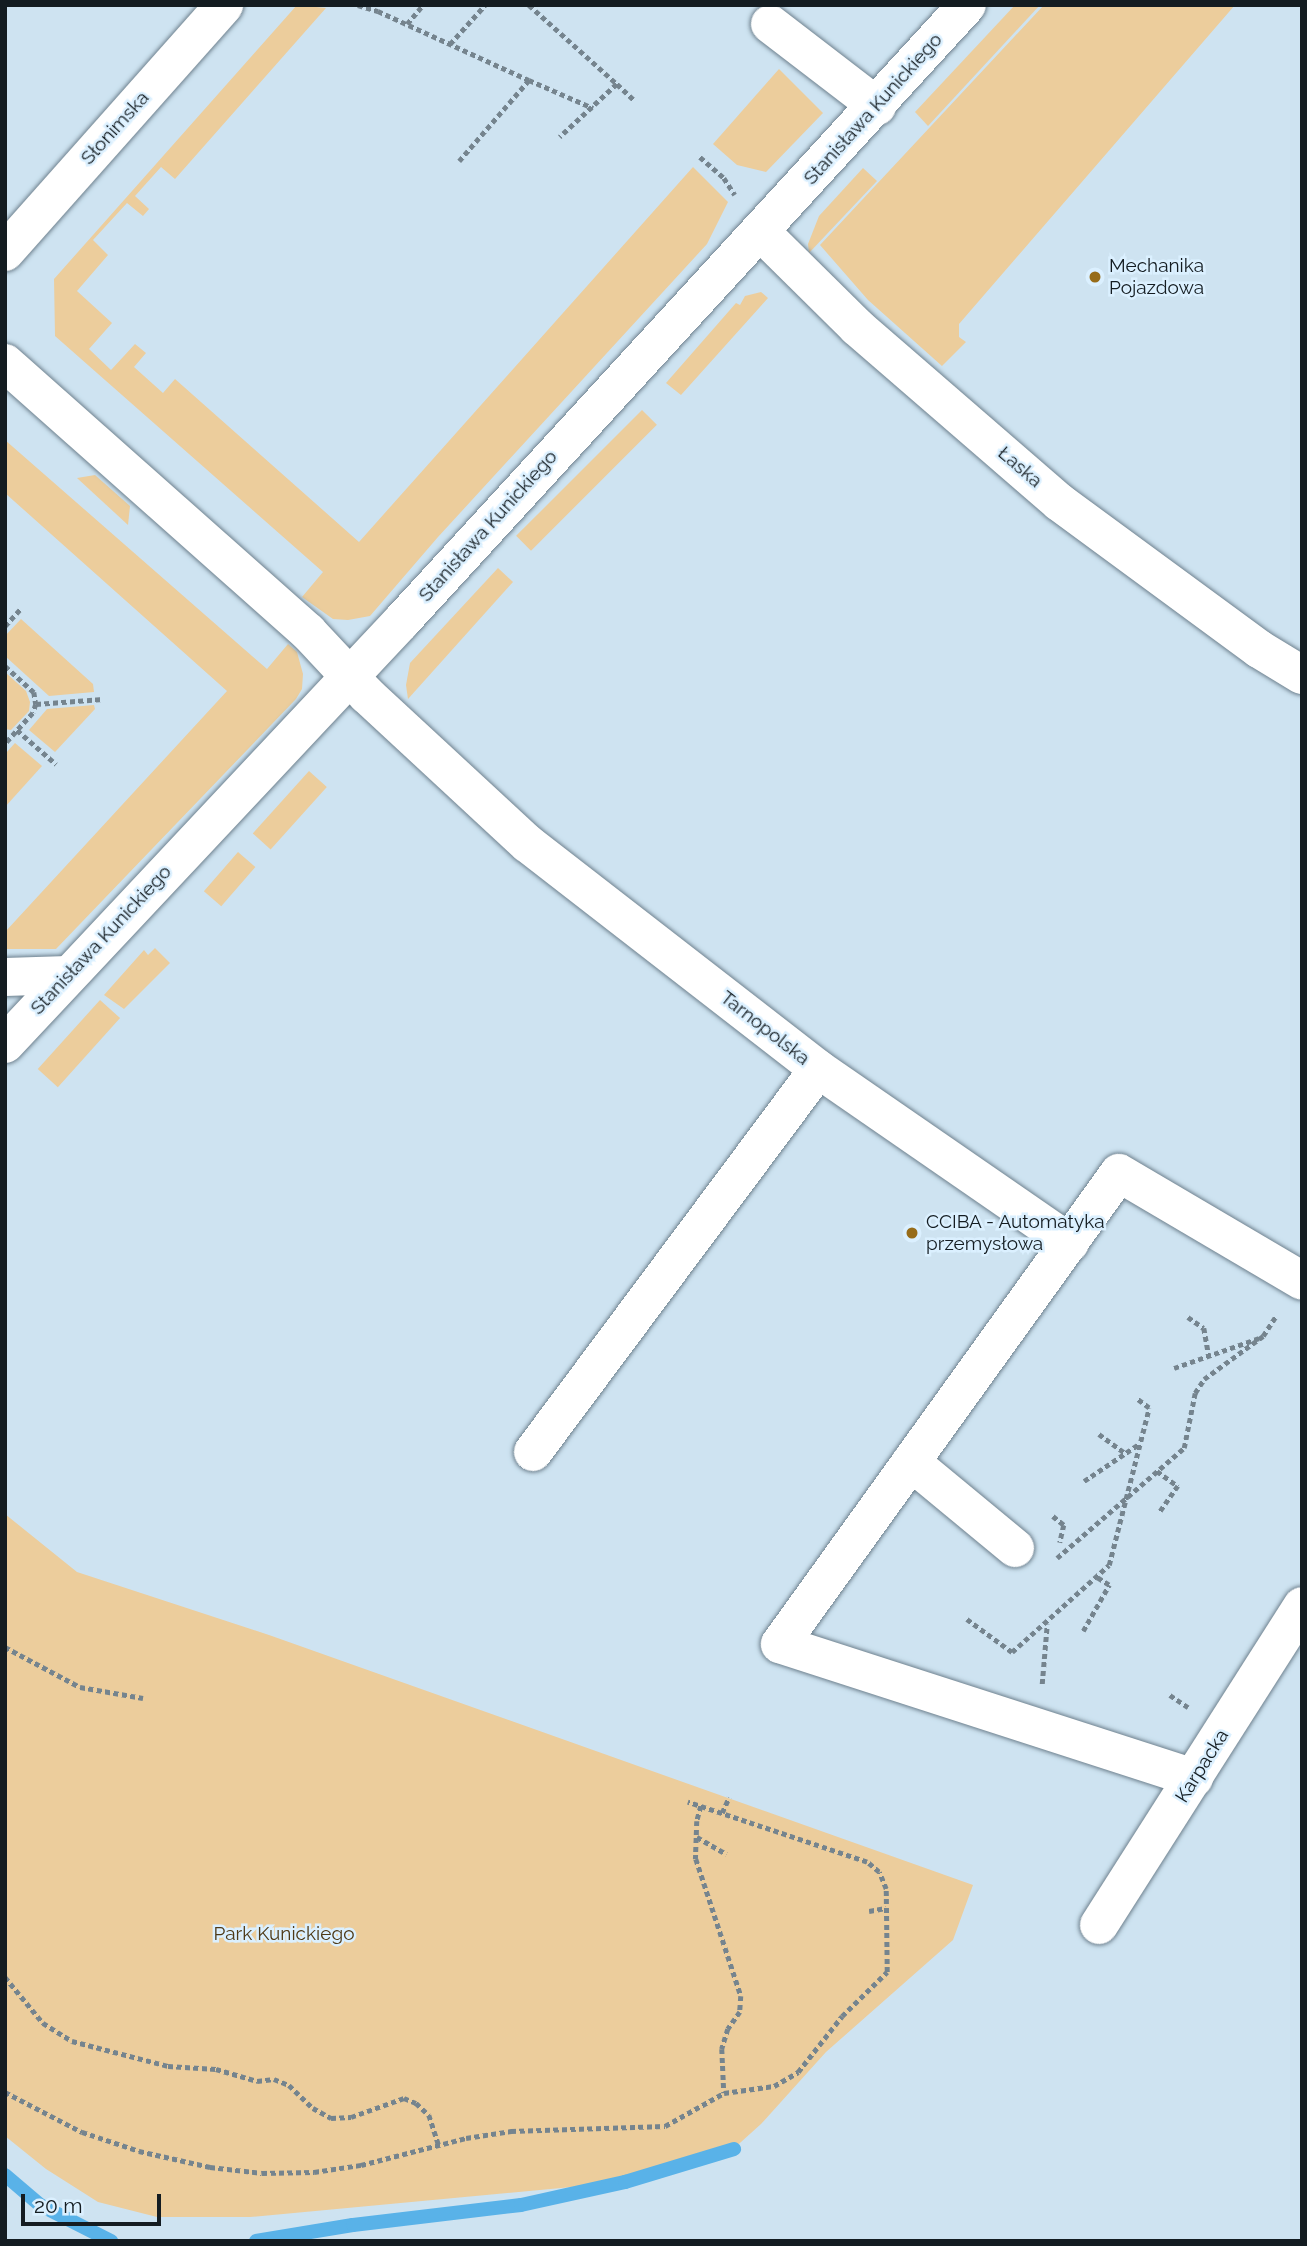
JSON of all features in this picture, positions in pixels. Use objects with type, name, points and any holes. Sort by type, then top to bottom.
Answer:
[{"type":"street","name":"Słonimska","points":[[5,252],[224,5]]},
{"type":"street","name":"Stanisława Kunickiego","points":[[8,1035],[351,676],[967,5]]},
{"type":"street","points":[[770,24],[877,106]]},
{"type":"street","name":"Łaska","points":[[761,232],[857,327],[1059,502],[1259,649],[1302,675]]},
{"type":"street","name":"Tarnopolska","points":[[5,363],[308,632],[367,695],[527,844],[818,1069],[533,1452]]},
{"type":"street","points":[[5,977],[68,975]]},
{"type":"street","points":[[818,1069],[1059,1235]]},
{"type":"street","points":[[1194,1778],[780,1644],[911,1462],[1059,1235],[1119,1173],[1300,1280]]},
{"type":"street","points":[[911,1462],[1015,1548]]},
{"type":"street","name":"Karpacka","points":[[1099,1925],[1302,1606]]},
{"type":"path","points":[[358,5],[407,24],[593,108]]},
{"type":"path","points":[[407,24],[423,5]]},
{"type":"path","points":[[450,44],[485,5]]},
{"type":"path","points":[[529,5],[634,100]]},
{"type":"path","points":[[459,161],[529,80]]},
{"type":"path","points":[[560,137],[617,84]]},
{"type":"path","points":[[700,157],[724,178]]},
{"type":"path","points":[[5,626],[21,608]]},
{"type":"path","points":[[5,666],[34,692],[36,704],[33,713],[8,737],[5,744]]},
{"type":"path","points":[[36,704],[103,699]]},
{"type":"path","points":[[17,730],[57,764]]},
{"type":"path","points":[[1051,1563],[1125,1502],[1184,1448],[1195,1393],[1204,1379],[1263,1336],[1300,1280]]},
{"type":"path","points":[[1188,1317],[1204,1328],[1209,1356]]},
{"type":"path","points":[[1174,1368],[1263,1336]]},
{"type":"path","points":[[967,1619],[1012,1652],[1047,1624],[1109,1565],[1149,1408],[1137,1399]]},
{"type":"path","points":[[1099,1434],[1124,1453]]},
{"type":"path","points":[[1084,1481],[1140,1443]]},
{"type":"path","points":[[1157,1471],[1178,1486],[1160,1512]]},
{"type":"path","points":[[1053,1516],[1064,1525],[1057,1558]]},
{"type":"path","points":[[1083,1632],[1109,1585],[1096,1577]]},
{"type":"path","points":[[1038,1727],[1047,1624]]},
{"type":"path","points":[[5,1647],[80,1687],[143,1698]]},
{"type":"path","points":[[722,1813],[729,1797]]},
{"type":"path","points":[[5,2092],[82,2132],[139,2151],[210,2167],[262,2173],[314,2172],[361,2165],[439,2145],[511,2132],[665,2126],[724,2093],[774,2085],[798,2072],[842,2016],[887,1972],[883,1880],[867,1862],[688,1802]]},
{"type":"path","points":[[701,1806],[696,1858],[741,1996],[740,2012],[728,2029],[722,2049],[724,2093]]},
{"type":"path","points":[[697,1837],[727,1854]]},
{"type":"path","points":[[869,1911],[886,1908]]},
{"type":"path","points":[[5,1978],[43,2023],[72,2041],[168,2066],[216,2069],[257,2081],[274,2079],[289,2085],[313,2108],[331,2118],[351,2118],[404,2098],[416,2103],[429,2115],[439,2145]]},
{"type":"green space","points":[[297,5],[326,8],[175,179],[161,167],[135,196],[149,209],[143,216],[127,203],[93,240],[108,255],[77,291],[112,323],[89,349],[111,370],[135,344],[146,353],[134,367],[163,393],[175,379],[359,542],[693,167],[728,202],[707,244],[438,537],[370,616],[348,620],[333,619],[302,597],[323,572],[55,336],[54,279]]},
{"type":"green space","points":[[1015,5],[1040,5],[928,126],[915,112]]},
{"type":"green space","points":[[1044,5],[1235,5],[959,324],[959,337],[966,342],[942,366],[868,300],[820,245]]},
{"type":"green space","points":[[779,69],[823,113],[766,172],[737,165],[713,144]]},
{"type":"green space","points":[[863,168],[877,181],[809,253],[808,244],[819,216]]},
{"type":"green space","points":[[761,292],[768,298],[681,395],[666,383],[736,303],[740,305],[745,296]]},
{"type":"green space","points":[[642,410],[657,425],[531,551],[516,536]]},
{"type":"green space","points":[[5,440],[267,669],[288,644],[297,652],[303,674],[302,689],[296,699],[56,949],[5,949],[5,932],[227,691],[5,493]]},
{"type":"green space","points":[[95,475],[130,506],[128,525],[77,478]]},
{"type":"green space","points":[[498,568],[513,582],[408,699],[406,685],[410,663]]},
{"type":"green space","points":[[21,619],[93,684],[94,692],[49,696],[5,656],[5,636]]},
{"type":"green space","points":[[5,672],[26,691],[30,702],[29,711],[11,730],[5,729]]},
{"type":"green space","points":[[94,705],[95,709],[55,752],[29,730],[47,709]]},
{"type":"green space","points":[[15,743],[42,766],[5,807],[5,754]]},
{"type":"green space","points":[[309,771],[327,787],[271,849],[253,833]]},
{"type":"green space","points":[[238,852],[255,867],[221,906],[204,891]]},
{"type":"green space","points":[[155,948],[170,963],[124,1009],[104,995],[144,950],[148,955]]},
{"type":"green space","points":[[100,1000],[120,1018],[58,1087],[38,1069]]},
{"type":"green space","name":"Park Kunickiego","points":[[5,1514],[77,1572],[269,1635],[973,1885],[953,1940],[826,2052],[761,2124],[721,2160],[625,2182],[250,2217],[157,2217],[98,2202],[46,2169],[5,2136]]},
{"type":"waterway","points":[[256,2241],[353,2225],[521,2205],[625,2182],[734,2149]]},
{"type":"waterway","points":[[5,2175],[40,2205],[111,2241]]},
{"type":"place","name":"Mechanika Pojazdowa","points":[[1095,277]]},
{"type":"place","name":"CCIBA - Automatyka przemysłowa","points":[[912,1233]]}]
